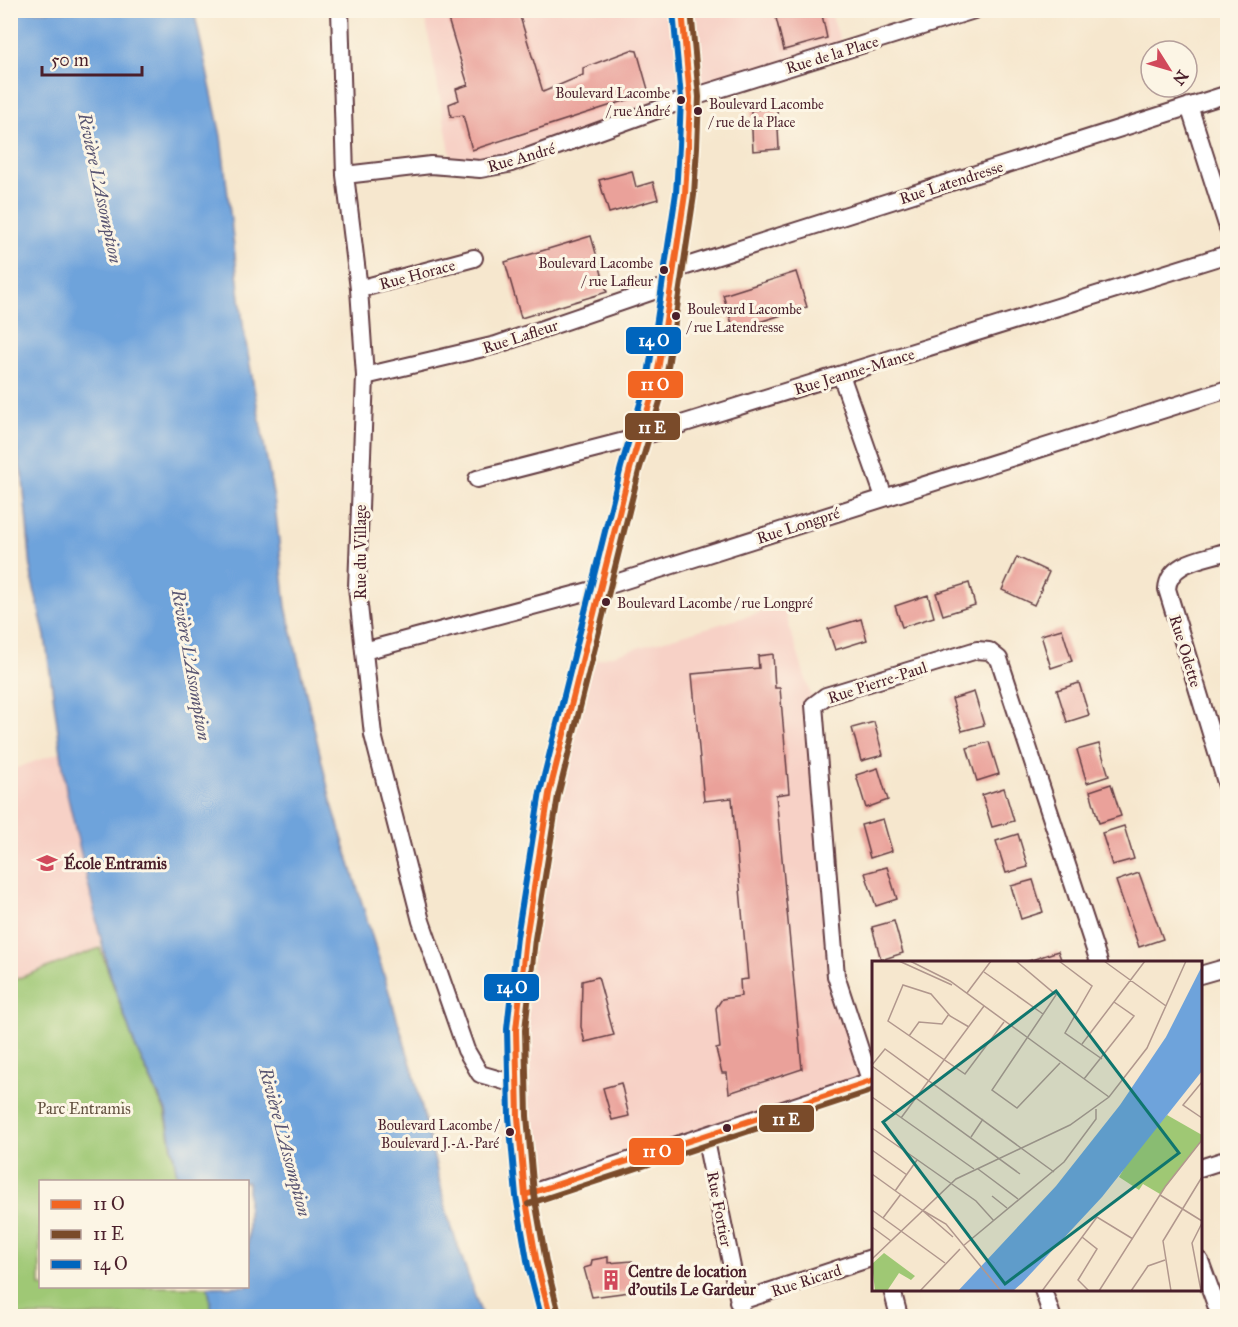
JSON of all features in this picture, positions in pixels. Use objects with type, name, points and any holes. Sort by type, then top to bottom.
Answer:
[{"type":"main road","points":[[550,1317],[537,1264],[525,1195],[516,1030],[526,938],[549,794],[600,588],[656,382],[673,278],[685,194],[690,98],[682,10]]},
{"type":"street","name":"Rue du Village","points":[[340,10],[345,175],[359,289],[365,376],[357,587],[373,735],[421,921],[466,1050],[480,1074],[518,1085]]},
{"type":"street","points":[[916,10],[921,27]]},
{"type":"street","name":"Rue de la Place","points":[[690,98],[974,10]]},
{"type":"street","name":"Rue Latendresse","points":[[673,278],[1227,94]]},
{"type":"street","name":"Rue André","points":[[345,175],[431,165],[480,169],[508,164],[690,98]]},
{"type":"street","points":[[1189,106],[1227,228]]},
{"type":"street","name":"Rue Jeanne-Mance","points":[[477,479],[640,437],[1227,255]]},
{"type":"street","name":"Rue Horace","points":[[359,289],[474,258]]},
{"type":"street","name":"Rue Lafleur","points":[[365,376],[496,345],[673,278]]},
{"type":"street","points":[[841,375],[884,497]]},
{"type":"street","name":"Rue Longpré","points":[[364,651],[600,588],[1227,388]]},
{"type":"street","name":"Rue Odette","points":[[1227,551],[1176,568],[1168,577],[1167,589],[1227,789]]},
{"type":"street","name":"Rue Pierre-Paul","points":[[872,1080],[836,976],[814,705],[826,696],[977,650],[989,651],[999,659],[1098,961]]},
{"type":"street","points":[[1202,974],[1227,967]]},
{"type":"street","points":[[525,1195],[872,1080]]},
{"type":"street","name":"Rue Fortier","points":[[705,1136],[740,1309]]},
{"type":"street","points":[[1202,1167],[1227,1159]]},
{"type":"street","name":"Rue Ricard","points":[[740,1309],[872,1257]]},
{"type":"street","points":[[1202,1267],[1218,1313],[1222,1317]]},
{"type":"street","points":[[892,1291],[899,1317]]},
{"type":"street","points":[[1043,1291],[1052,1317]]},
{"type":"shaded area","points":[[424,11],[830,11],[844,51],[537,154],[453,168]]},
{"type":"shaded area","points":[[783,606],[814,705],[836,976],[870,1080],[525,1195],[518,1117],[549,794],[592,661]]},
{"type":"shaded area","name":"École Entramis","points":[[61,752],[66,789],[100,937],[100,948],[11,981],[11,770]]},
{"type":"green space","name":"Parc Entramis","points":[[100,948],[134,1044],[165,1112],[178,1180],[39,1180],[39,1288],[208,1288],[213,1316],[11,1316],[11,981]]},
{"type":"water","name":"Rivière L'Assomption","points":[[10,11],[194,11],[221,136],[244,332],[275,505],[286,607],[331,801],[413,1071],[448,1217],[482,1316],[213,1316],[208,1288],[249,1288],[249,1180],[178,1180],[166,1111],[135,1046],[107,965],[66,789],[45,636],[32,580],[23,480],[10,421]]},
{"type":"building","points":[[467,10],[518,10],[543,92],[583,75],[583,68],[631,50],[637,51],[649,93],[472,150],[463,115],[451,117],[449,104],[459,100],[456,89],[468,85],[448,19],[468,15]]},
{"type":"building","points":[[774,10],[821,10],[827,38],[784,50]]},
{"type":"building","points":[[777,108],[779,149],[753,151],[751,110]]},
{"type":"building","points":[[632,171],[636,187],[653,182],[658,199],[609,213],[599,180]]},
{"type":"building","points":[[591,236],[607,292],[521,318],[505,262]]},
{"type":"building","points":[[796,272],[807,307],[734,330],[723,295]]},
{"type":"building","points":[[1017,557],[1049,572],[1034,605],[1002,590]]},
{"type":"building","points":[[969,583],[975,605],[943,615],[936,593]]},
{"type":"building","points":[[928,595],[934,617],[902,627],[895,606]]},
{"type":"building","points":[[861,619],[867,640],[835,650],[828,629]]},
{"type":"building","points":[[1062,629],[1072,661],[1051,668],[1041,635]]},
{"type":"building","points":[[773,654],[775,688],[780,688],[789,793],[776,795],[802,1069],[729,1093],[727,1073],[722,1073],[716,1049],[720,1048],[716,1008],[722,999],[741,996],[740,980],[748,979],[732,798],[704,801],[692,674],[759,668],[758,656]]},
{"type":"building","points":[[1079,683],[1089,715],[1067,722],[1057,690]]},
{"type":"building","points":[[974,692],[984,725],[962,731],[952,699]]},
{"type":"building","points":[[874,722],[883,755],[861,761],[852,728]]},
{"type":"building","points":[[989,742],[999,774],[977,781],[967,748]]},
{"type":"building","points":[[1099,744],[1109,776],[1087,783],[1077,750]]},
{"type":"building","points":[[878,768],[888,800],[866,808],[856,775]]},
{"type":"building","points":[[1111,784],[1121,816],[1099,823],[1090,791]]},
{"type":"building","points":[[1004,788],[1014,821],[992,827],[982,795]]},
{"type":"building","points":[[883,819],[892,851],[870,858],[861,825]]},
{"type":"building","points":[[1124,826],[1134,859],[1112,865],[1102,833]]},
{"type":"building","points":[[1018,834],[1028,867],[1006,873],[996,841]]},
{"type":"building","points":[[887,867],[897,899],[876,906],[865,873]]},
{"type":"building","points":[[1139,873],[1163,939],[1139,947],[1116,881]]},
{"type":"building","points":[[1033,880],[1043,912],[1021,919],[1011,886]]},
{"type":"building","points":[[894,921],[903,953],[881,960],[872,927]]},
{"type":"building","points":[[1058,951],[1062,961],[1029,961]]},
{"type":"building","points":[[598,977],[614,1035],[585,1042],[581,1027],[582,981]]},
{"type":"building","points":[[621,1083],[629,1116],[612,1120],[603,1088]]},
{"type":"building","name":"Centre de location d'outils Le Gardeur","points":[[608,1257],[608,1263],[632,1261],[637,1291],[592,1297],[584,1268],[591,1266],[592,1260]]},
{"type":"transit line","points":[[550,1316],[537,1264],[525,1195],[518,1117],[516,1030],[526,938],[549,794],[630,469],[656,382],[664,334],[685,194],[688,146],[690,98],[682,10]]},
{"type":"transit line","points":[[559,1314],[546,1262],[534,1194],[527,1116],[525,1030],[535,939],[558,796],[639,471],[665,385],[694,195],[699,97],[691,10]]},
{"type":"transit line","points":[[541,1316],[528,1266],[516,1196],[509,1117],[507,1029],[517,937],[540,792],[621,467],[647,380],[655,333],[676,193],[679,146],[681,98],[673,11]]},
{"type":"transit line","points":[[525,1195],[872,1081]]},
{"type":"transit line","points":[[528,1204],[872,1091]]},
{"type":"place","name":"Boulevard Lacombe / rue André","points":[[681,100]]},
{"type":"place","name":"Boulevard Lacombe / rue de la Place","points":[[698,111]]},
{"type":"place","name":"Boulevard Lacombe / rue Lafleur","points":[[664,270]]},
{"type":"place","name":"Boulevard Lacombe / rue Latendresse","points":[[676,316]]},
{"type":"place","name":"Boulevard Lacombe / rue Longpré","points":[[606,602]]},
{"type":"place","name":"École Entramis","points":[[47,863]]},
{"type":"place","name":"Boulevard Lacombe / Boulevard J.-A.-Paré","points":[[510,1132]]},
{"type":"place","name":"Centre de location d'outils Le Gardeur","points":[[611,1280]]}]
